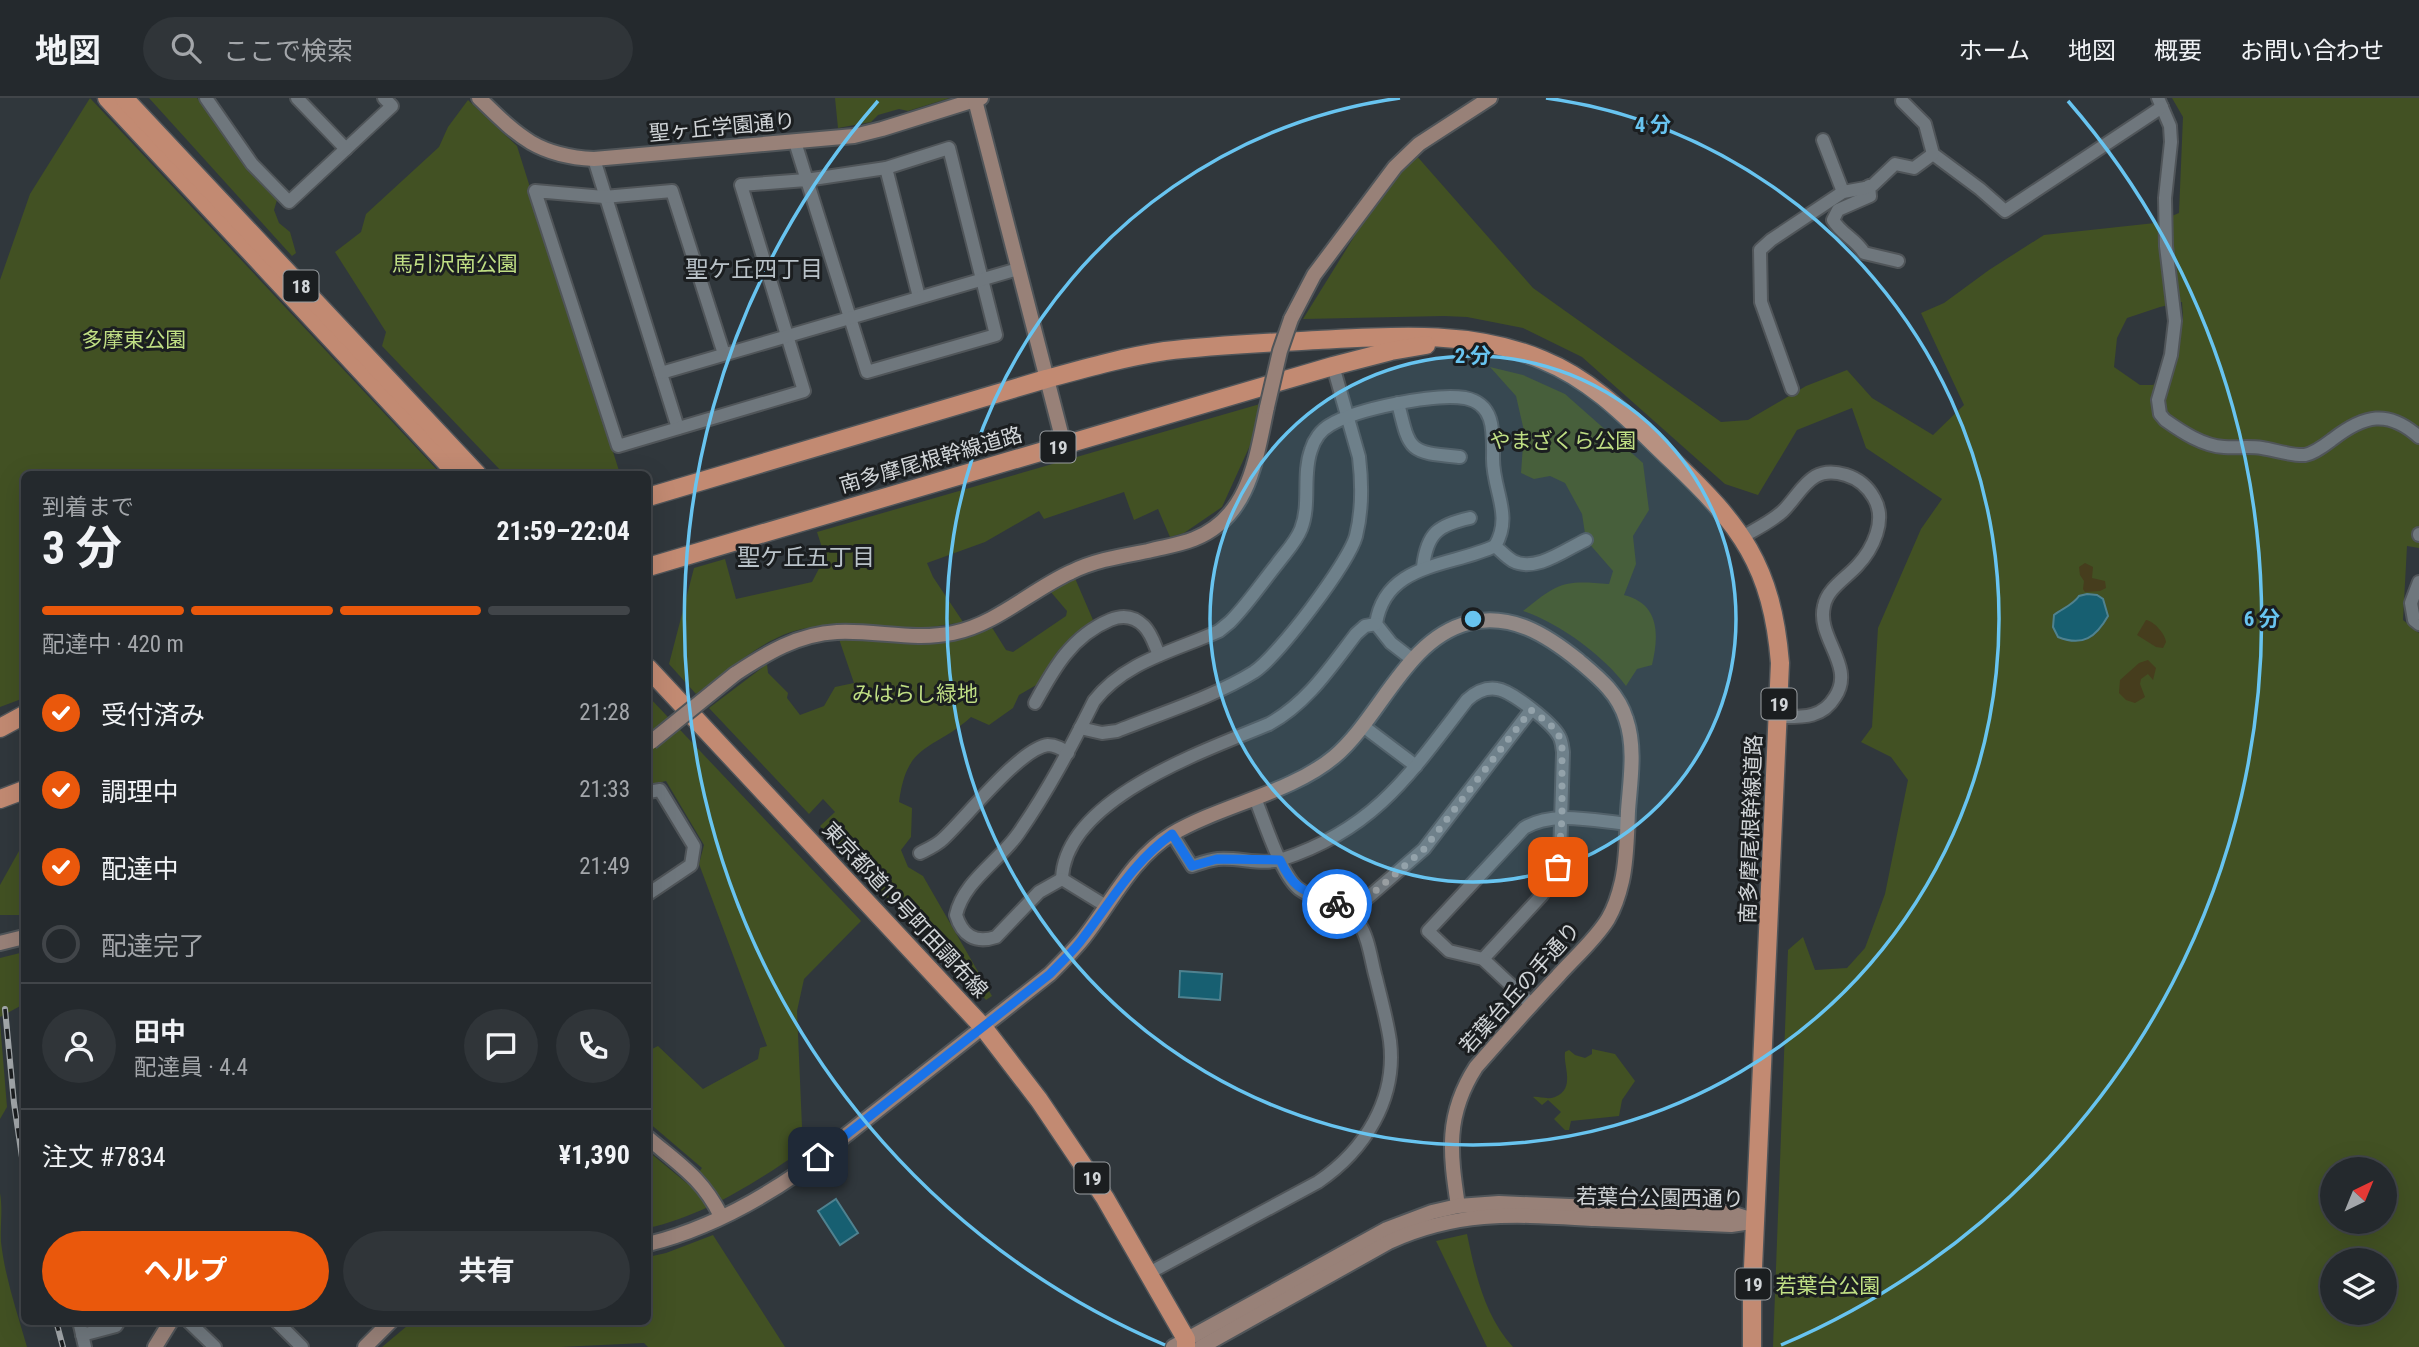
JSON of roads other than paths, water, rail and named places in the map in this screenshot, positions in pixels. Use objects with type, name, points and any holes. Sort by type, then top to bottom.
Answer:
[{"type":"main road","name":"18","points":[[107,98],[454,471]]},
{"type":"main road","name":"18","points":[[124,98],[474,471]]},
{"type":"main road","name":"南多摩尾根幹線道路","points":[[651,496],[1111,361],[1203,347],[1392,336],[1471,342],[1498,345],[1531,354],[1592,387],[1712,498],[1742,537],[1762,576],[1774,611],[1780,663],[1752,1347]]},
{"type":"main road","name":"南多摩尾根幹線道路","points":[[651,566],[1333,366],[1405,348],[1471,342]]},
{"type":"main road","name":"東京都道19号町田調布線","points":[[651,671],[983,1027],[1076,1153],[1149,1273],[1188,1345]]},
{"type":"main road","points":[[0,728],[21,717]]},
{"type":"main road","points":[[0,799],[21,791]]},
{"type":"street","points":[[206,98],[252,164],[289,202],[391,106],[384,98]]},
{"type":"street","points":[[297,98],[346,149]]},
{"type":"street","name":"聖ヶ丘学園通り","points":[[480,98],[519,135],[537,147],[567,157],[594,159],[855,135],[978,99]]},
{"type":"street","points":[[651,741],[735,674],[766,653],[793,641],[838,632],[918,637],[954,633],[986,622],[1073,570],[1108,559],[1181,544],[1205,534],[1233,511],[1245,492],[1253,470],[1290,319],[1314,275],[1395,167],[1419,144],[1490,98]]},
{"type":"street","points":[[978,99],[1018,269],[1064,445]]},
{"type":"street","points":[[1900,99],[1928,129],[1933,154],[2005,211],[2160,102],[2171,135],[2165,198],[2166,246],[2175,321],[2171,355],[2158,400],[2158,407],[2165,420],[2209,444],[2223,447],[2249,446],[2305,454],[2319,449],[2350,426],[2368,419],[2390,418],[2408,427],[2419,437]]},
{"type":"street","points":[[1823,139],[1843,192]]},
{"type":"street","points":[[724,354],[672,191],[604,197],[536,191],[618,446],[804,391],[741,185],[806,180],[886,169],[949,148],[996,335],[867,372],[806,180],[795,142]]},
{"type":"street","points":[[1792,389],[1763,313],[1759,255],[1771,240],[1843,192],[1869,186],[1881,179],[1895,163],[1914,168],[1933,154]]},
{"type":"street","points":[[594,159],[678,428]]},
{"type":"street","points":[[886,169],[919,297]]},
{"type":"street","points":[[1869,186],[1870,196],[1838,210],[1833,220],[1839,230],[1859,244],[1864,253],[1898,261]]},
{"type":"street","points":[[661,373],[1018,269]]},
{"type":"street","points":[[1080,728],[1102,733],[1117,731],[1219,689],[1255,671],[1286,640],[1347,558],[1356,535],[1360,468],[1333,366]]},
{"type":"street","points":[[1062,879],[1039,892],[996,937],[988,940],[972,938],[964,933],[959,925],[956,915],[964,895],[1017,835],[1047,790],[1094,701],[1112,680],[1159,655],[1219,631],[1238,614],[1300,533],[1306,510],[1309,458],[1315,440],[1330,425],[1348,417],[1415,399],[1452,397],[1470,400],[1486,409],[1494,430],[1493,466],[1504,518],[1503,529],[1495,547],[1423,568],[1385,595],[1377,612],[1376,624],[1391,643],[1413,660]]},
{"type":"street","points":[[1398,404],[1407,439],[1413,448],[1422,454],[1460,457]]},
{"type":"street","points":[[1742,537],[1782,512],[1807,481],[1819,474],[1833,472],[1858,480],[1869,489],[1877,502],[1880,516],[1878,531],[1864,559],[1828,595],[1824,604],[1824,625],[1840,664],[1840,689],[1828,707],[1818,714],[1778,717]]},
{"type":"street","points":[[1423,568],[1433,534],[1451,522],[1470,518]]},
{"type":"street","points":[[1495,547],[1511,560],[1528,564],[1538,563],[1586,540]]},
{"type":"street","points":[[2419,582],[2411,603],[2414,620],[2419,624]]},
{"type":"street","points":[[1035,703],[1066,651],[1082,636],[1117,617],[1135,619],[1143,625],[1159,655]]},
{"type":"street","name":"若葉台丘の手通り","points":[[651,1243],[762,1198],[798,1173],[1050,974],[1082,940],[1141,859],[1172,834],[1322,766],[1363,726],[1413,660],[1440,635],[1482,620],[1521,625],[1550,639],[1609,688],[1620,703],[1627,720],[1631,760],[1622,880],[1609,918],[1476,1067],[1464,1085],[1457,1103],[1451,1151],[1458,1206]]},
{"type":"street","points":[[1062,879],[1062,864],[1067,854],[1083,831],[1110,803],[1131,786],[1154,773],[1287,714],[1306,698],[1356,634],[1365,626],[1376,624]]},
{"type":"street","points":[[1172,834],[1192,866],[1217,859],[1280,860],[1340,833],[1370,813],[1390,796],[1467,700],[1486,689],[1503,690],[1554,728],[1561,738],[1563,752],[1560,858],[1550,886],[1483,959]]},
{"type":"street","points":[[1350,913],[1424,849],[1531,710]]},
{"type":"street","points":[[1363,726],[1416,765]]},
{"type":"street","points":[[920,853],[941,842],[1006,772],[1028,756],[1043,746],[1050,745],[1068,753]]},
{"type":"street","points":[[651,792],[660,790],[694,846],[691,865],[651,892]]},
{"type":"street","points":[[1149,1273],[1327,1175],[1347,1158],[1378,1117],[1390,1076],[1390,1042],[1360,925],[1350,913],[1334,902],[1307,894],[1286,873],[1255,798]]},
{"type":"street","points":[[1531,1004],[1483,959],[1449,951],[1428,931],[1524,828],[1538,820],[1562,818],[1628,824]]},
{"type":"street","points":[[1062,879],[1105,906]]},
{"type":"street","points":[[0,943],[21,938]]},
{"type":"street","points":[[651,1140],[697,1178],[721,1216]]},
{"type":"street","name":"若葉台公園西通り","points":[[1188,1345],[1387,1229],[1432,1212],[1458,1206],[1499,1203],[1731,1213],[1756,1221]]},
{"type":"street","name":"若葉台公園西通り","points":[[1188,1345],[1389,1242],[1449,1221],[1498,1215],[1731,1225],[1756,1221]]},
{"type":"street","points":[[84,1341],[117,1325]]},
{"type":"street","points":[[155,1347],[169,1325]]},
{"type":"street","points":[[192,1325],[215,1347]]},
{"type":"street","points":[[280,1325],[302,1347]]},
{"type":"street","points":[[365,1347],[387,1325]]},
{"type":"water","points":[[2087,594],[2103,599],[2108,616],[2099,630],[2082,640],[2058,637],[2053,627],[2054,615],[2079,596]]},
{"type":"water","points":[[1180,971],[1222,974],[1220,1000],[1179,997]]},
{"type":"water","points":[[836,1199],[858,1233],[840,1245],[818,1211]]},
{"type":"railway","points":[[5,1009],[21,1151]]},
{"type":"railway","points":[[57,1325],[63,1347]]},
{"type":"district","name":"聖ケ丘四丁目","points":[[754,269]]},
{"type":"district","name":"聖ケ丘五丁目","points":[[806,557]]},
{"type":"park label","name":"馬引沢南公園","points":[[455,264]]},
{"type":"park label","name":"多摩東公園","points":[[134,340]]},
{"type":"park label","name":"やまざくら公園","points":[[1563,441]]},
{"type":"park label","name":"みはらし緑地","points":[[915,694]]},
{"type":"park label","name":"若葉台公園","points":[[1828,1286]]}]
